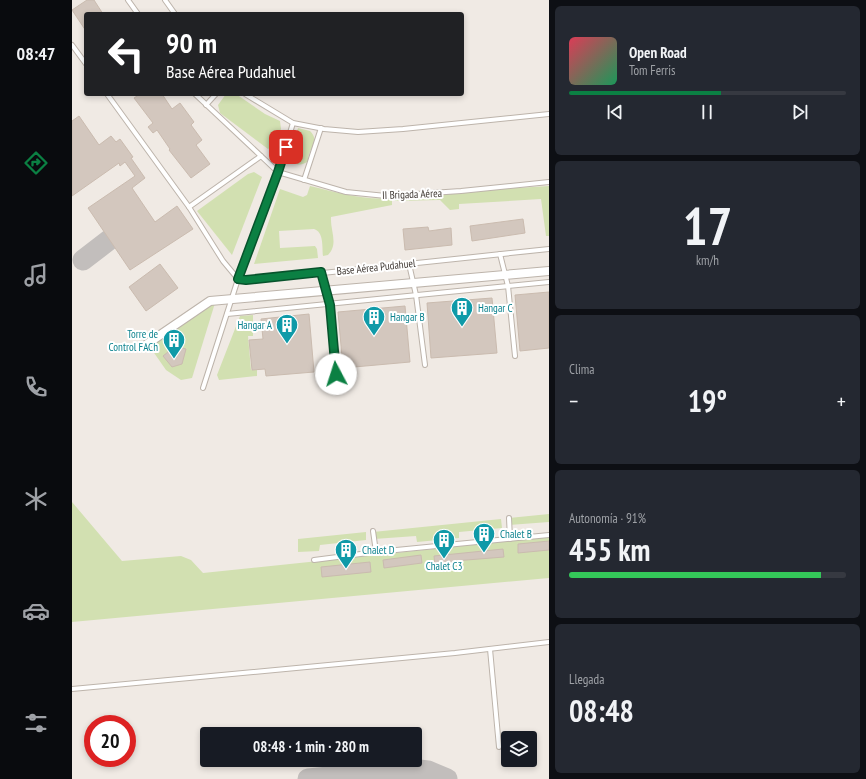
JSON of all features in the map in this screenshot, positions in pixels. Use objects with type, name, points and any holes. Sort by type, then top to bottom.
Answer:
[{"type":"street","points":[[147,344],[210,301],[549,271]]},
{"type":"lane","points":[[128,0],[137,12]]},
{"type":"lane","points":[[165,0],[174,12]]},
{"type":"lane","points":[[72,45],[84,61]]},
{"type":"lane","points":[[108,96],[189,207],[223,261],[238,279]]},
{"type":"lane","name":"II Brigada Aérea","points":[[197,96],[278,172],[346,192],[386,196],[461,191],[549,182]]},
{"type":"lane","points":[[206,105],[214,96]]},
{"type":"lane","points":[[248,96],[293,123],[358,132],[403,129],[549,114]]},
{"type":"lane","points":[[203,388],[238,279],[278,172],[293,123]]},
{"type":"lane","points":[[304,180],[321,128]]},
{"type":"lane","points":[[189,207],[261,156]]},
{"type":"lane","name":"Base Aérea Pudahuel","points":[[238,279],[246,280],[549,249]]},
{"type":"lane","points":[[500,254],[508,286],[515,356]]},
{"type":"lane","points":[[409,264],[416,296],[425,365]]},
{"type":"lane","points":[[321,272],[330,305],[336,374]]},
{"type":"lane","points":[[227,314],[330,305],[549,282]]},
{"type":"lane","points":[[509,518],[510,539]]},
{"type":"lane","points":[[373,532],[376,552]]},
{"type":"lane","points":[[314,560],[376,552],[549,535]]},
{"type":"lane","points":[[72,689],[549,642]]},
{"type":"lane","points":[[490,649],[499,747]]},
{"type":"green space","points":[[225,96],[239,96],[265,114],[280,121],[281,129],[274,145],[268,149],[220,113],[218,105]]},
{"type":"green space","points":[[298,128],[310,131],[314,138],[308,161],[301,164],[290,161],[289,158]]},
{"type":"green space","points":[[254,172],[262,177],[232,255],[197,211],[248,174]]},
{"type":"green space","points":[[310,186],[361,197],[382,199],[392,198],[392,205],[331,217],[334,242],[328,255],[323,256],[321,236],[314,229],[279,231],[280,248],[315,246],[317,249],[318,258],[254,264],[280,189],[303,197],[307,195]]},
{"type":"green space","points":[[549,186],[549,236],[546,236],[541,199],[459,204],[459,209],[450,210],[440,200],[395,201],[395,195]]},
{"type":"green space","points":[[215,303],[192,378],[181,380],[166,370],[150,347]]},
{"type":"green space","points":[[253,315],[253,336],[248,336],[251,370],[257,370],[257,376],[219,380],[217,375],[240,316]]},
{"type":"green space","points":[[72,502],[122,561],[181,556],[191,560],[203,573],[549,537],[549,578],[72,622]]},
{"type":"green space","points":[[549,514],[549,522],[509,525],[509,518]]},
{"type":"green space","points":[[501,519],[502,528],[459,532],[459,538],[417,542],[416,536],[374,539],[373,532]]},
{"type":"green space","points":[[366,532],[366,540],[320,545],[319,551],[298,552],[298,539]]},
{"type":"building","points":[[87,0],[94,0],[102,12],[84,12],[84,28],[72,10]]},
{"type":"building","points":[[137,96],[163,96],[172,109],[180,103],[194,122],[191,125],[202,140],[196,145],[210,164],[191,178],[169,150],[170,149],[157,130],[153,133],[148,127],[153,123],[134,98]]},
{"type":"building","points":[[79,116],[99,145],[111,136],[116,142],[120,139],[133,157],[131,158],[145,178],[132,188],[155,222],[177,206],[193,229],[130,270],[88,208],[135,176],[125,162],[120,166],[119,163],[72,196],[72,121]]},
{"type":"building","points":[[523,219],[525,233],[472,241],[470,226]]},
{"type":"building","points":[[428,227],[429,231],[451,228],[452,245],[405,250],[403,229]]},
{"type":"building","points":[[160,264],[178,288],[146,311],[129,287]]},
{"type":"building","points":[[549,292],[549,348],[520,351],[515,295]]},
{"type":"building","name":"Hangar C","points":[[492,298],[497,353],[431,358],[427,303]]},
{"type":"building","name":"Hangar B","points":[[405,306],[410,362],[343,368],[338,312]]},
{"type":"building","name":"Hangar A","points":[[309,314],[314,372],[266,376],[265,369],[252,370],[249,340],[263,339],[261,319]]},
{"type":"building","name":"Torre de Control FACh","points":[[171,345],[186,349],[182,364],[172,367],[163,356],[168,352]]},
{"type":"building","points":[[549,541],[549,550],[518,553],[518,544]]},
{"type":"building","points":[[503,549],[504,557],[454,561],[454,564],[435,566],[434,556]]},
{"type":"building","points":[[421,555],[422,563],[384,568],[383,560]]},
{"type":"building","name":"Chalet D","points":[[370,562],[371,572],[322,577],[321,567]]},
{"type":"taxiway","points":[[83,260],[109,240]]},
{"type":"taxiway","points":[[308,779],[410,769],[428,771],[447,779]]},
{"type":"place","name":"Hangar C","points":[[462,328]]},
{"type":"place","name":"Hangar B","points":[[374,336]]},
{"type":"place","name":"Hangar A","points":[[287,344]]},
{"type":"place","name":"Torre de Control FACh","points":[[174,360]]},
{"type":"place","name":"Chalet B","points":[[484,554]]},
{"type":"place","name":"Chalet C3","points":[[444,560]]},
{"type":"place","name":"Chalet D","points":[[346,570]]},
{"type":"route","points":[[286,147],[238,279],[246,280],[321,272],[330,305],[336,374]]}]
